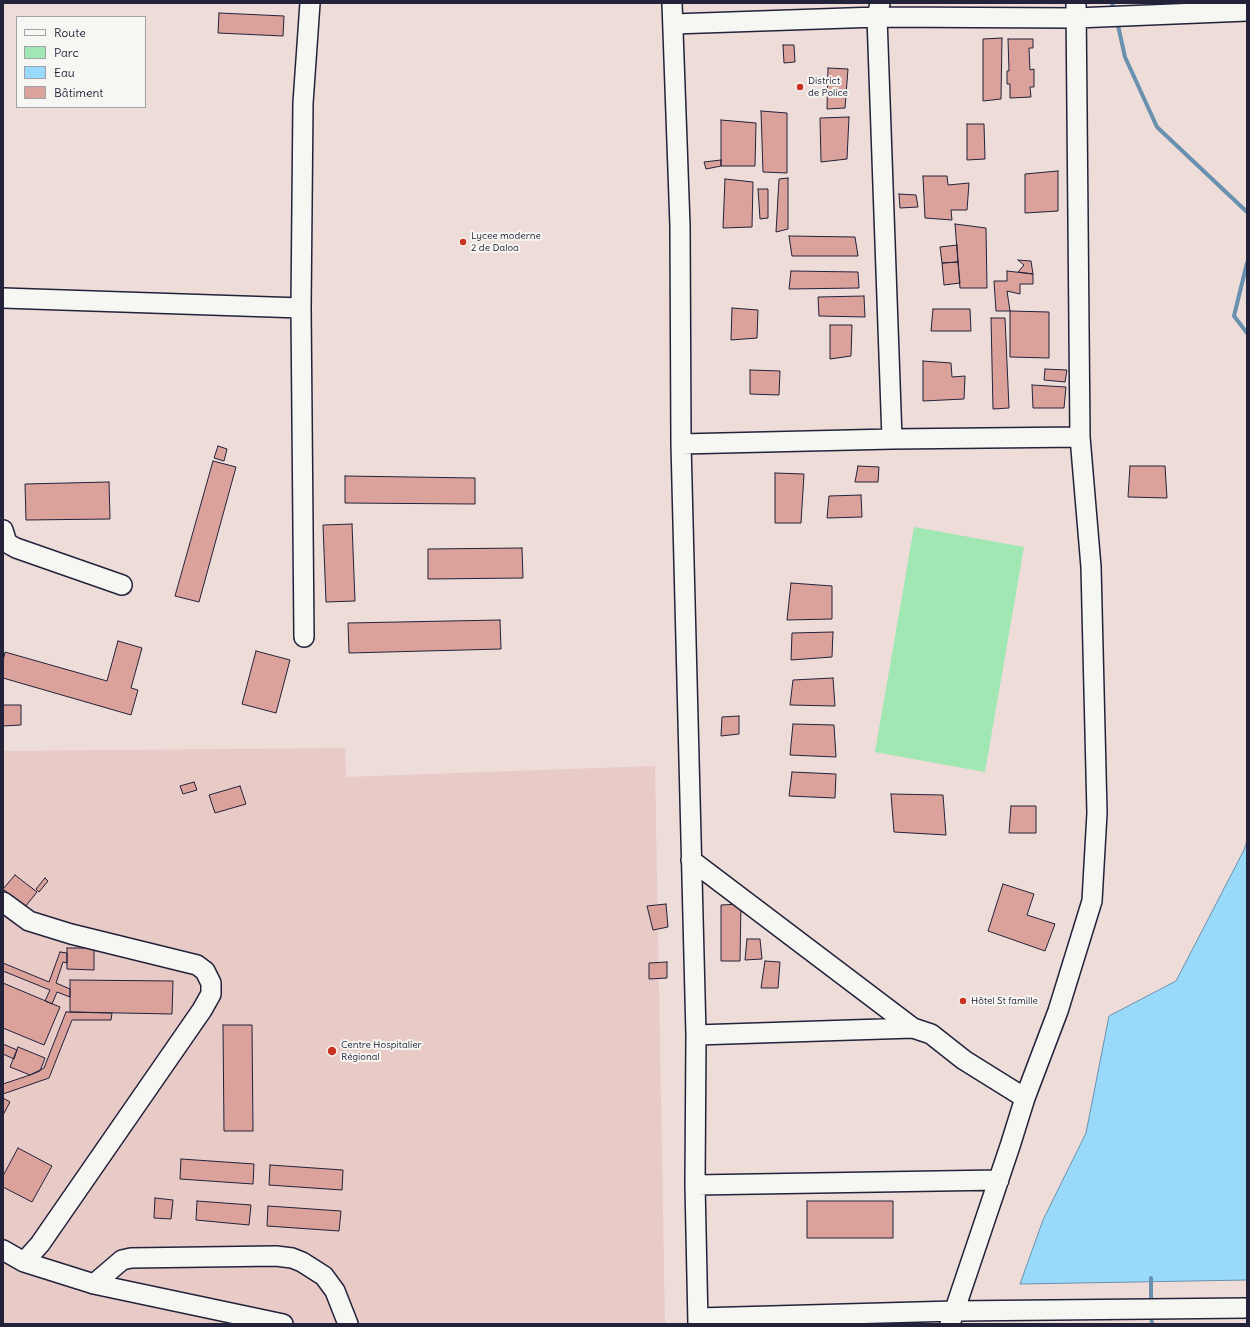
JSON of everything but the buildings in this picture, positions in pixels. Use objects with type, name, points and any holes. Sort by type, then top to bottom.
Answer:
[{"type":"street","points":[[304,637],[301,308],[303,102],[310,3]]},
{"type":"street","points":[[672,3],[680,226],[682,444],[696,1035],[695,1185],[698,1321],[952,1317],[1247,1308]]},
{"type":"street","points":[[673,24],[878,10],[1247,11]]},
{"type":"street","points":[[878,10],[892,439]]},
{"type":"street","points":[[952,1317],[999,1180],[1025,1098],[1058,1011],[1092,901],[1094,880],[1096,813],[1091,567],[1080,437],[1076,11]]},
{"type":"street","points":[[3,298],[301,308]]},
{"type":"street","points":[[682,444],[892,439],[1080,437]]},
{"type":"street","points":[[3,530],[8,543],[16,548],[122,585]]},
{"type":"street","points":[[691,860],[913,1028],[931,1034],[964,1060],[1025,1098]]},
{"type":"street","points":[[3,902],[30,922],[71,934],[197,965],[205,971],[211,983],[211,994],[202,1010],[40,1244],[24,1262]]},
{"type":"street","points":[[696,1035],[913,1028]]},
{"type":"street","points":[[695,1185],[999,1180]]},
{"type":"street","points":[[3,1250],[24,1262],[94,1284],[283,1324]]},
{"type":"street","points":[[94,1284],[122,1260],[131,1258],[276,1256],[292,1258],[302,1262],[324,1276],[335,1291],[348,1324]]},
{"type":"shaded area","name":"Centre Hospitalier Régional","points":[[345,748],[346,777],[655,766],[665,1324],[3,1324],[3,751]]},
{"type":"green space","points":[[914,527],[1024,547],[985,772],[875,752]]},
{"type":"water","points":[[1247,841],[1247,1280],[1020,1284],[1043,1220],[1086,1133],[1109,1016],[1176,981],[1244,850]]},
{"type":"waterway","points":[[1112,3],[1115,12]]},
{"type":"waterway","points":[[1117,21],[1125,57],[1157,127],[1247,212]]},
{"type":"waterway","points":[[1247,263],[1234,316],[1247,333]]},
{"type":"waterway","points":[[1151,1278],[1151,1305]]},
{"type":"waterway","points":[[1151,1314],[1152,1324]]},
{"type":"place","name":"District de Police","points":[[800,87]]},
{"type":"place","name":"Lycee moderne 2 de Daloa","points":[[463,242]]},
{"type":"place","name":"Hôtel St famille","points":[[963,1001]]},
{"type":"place","name":"Centre Hospitalier Régional","points":[[332,1051]]}]
